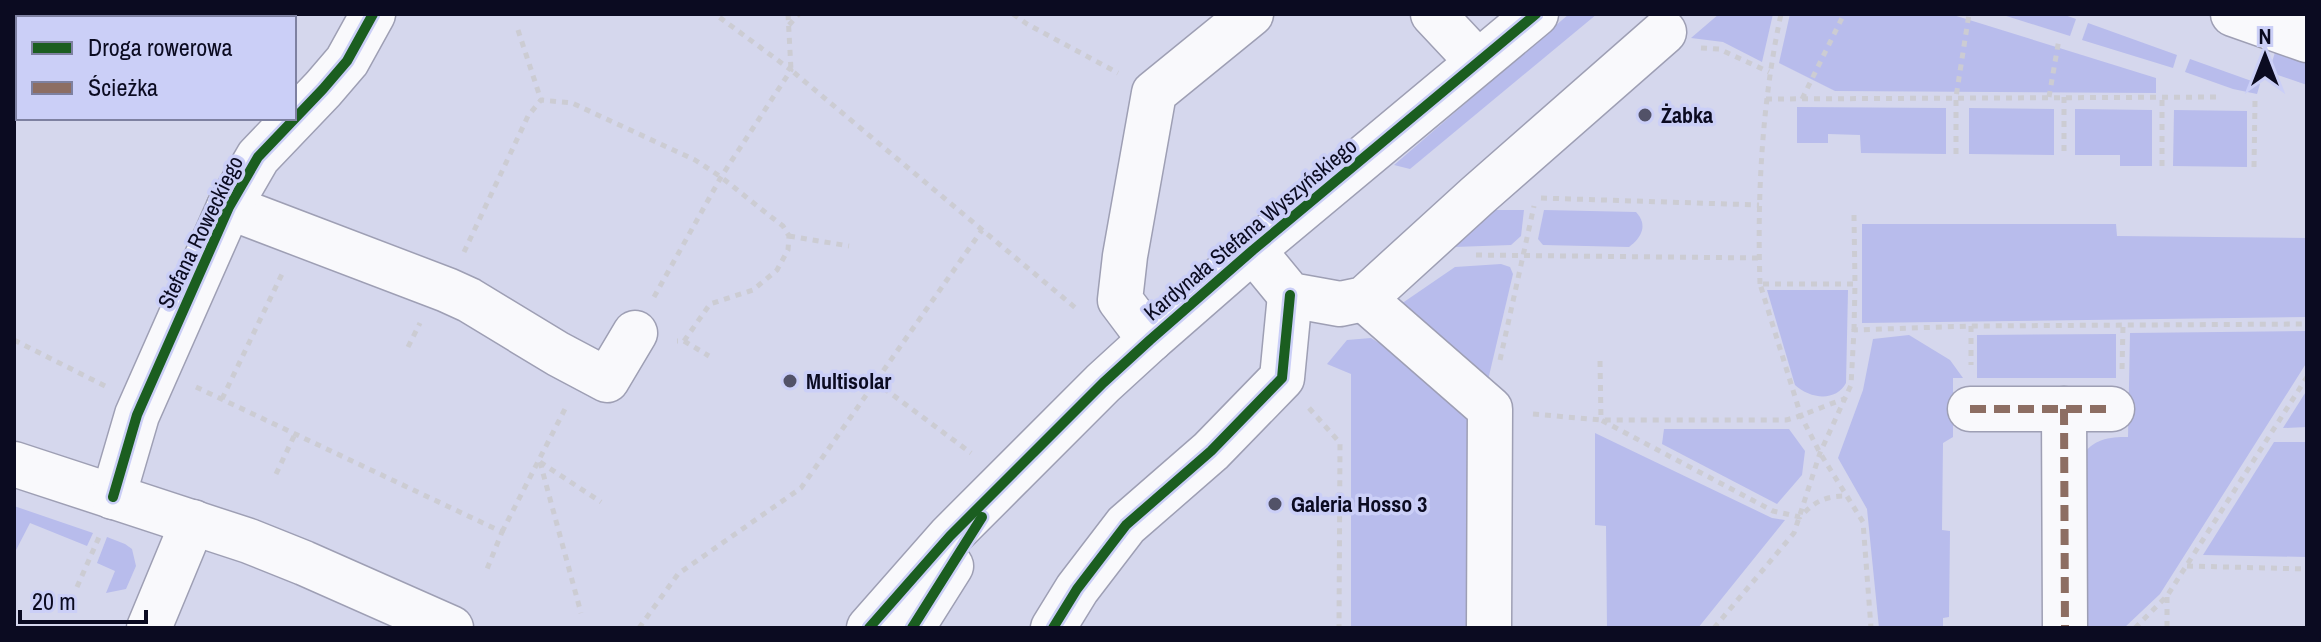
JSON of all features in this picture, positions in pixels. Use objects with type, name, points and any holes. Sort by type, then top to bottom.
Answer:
[{"type":"street","name":"Stefana Roweckiego","points":[[296,116],[347,61],[373,14]]},
{"type":"street","points":[[1150,340],[1120,300],[1154,93],[1251,14]]},
{"type":"street","points":[[1433,14],[1478,62]]},
{"type":"street","name":"Kardynała Stefana Wyszyńskiego","points":[[869,628],[940,547],[1150,340],[1536,14]]},
{"type":"street","points":[[2233,14],[2307,40]]},
{"type":"street","points":[[1253,250],[1290,295],[1340,304],[1364,299],[1555,127],[1677,40]]},
{"type":"street","name":"Stefana Roweckiego","points":[[108,512],[137,415],[229,207],[258,157],[292,120]]},
{"type":"street","points":[[229,207],[469,300],[607,380],[635,333]]},
{"type":"street","points":[[1053,628],[1077,589],[1126,525],[1211,451],[1282,378],[1290,295]]},
{"type":"street","points":[[1364,299],[1490,409],[1489,628]]},
{"type":"street","points":[[1970,409],[2112,409]]},
{"type":"street","points":[[2064,409],[2065,628]]},
{"type":"street","points":[[14,464],[108,512],[193,522],[304,563],[451,628]]},
{"type":"street","name":"Kardynała Stefana Wyszyńskiego","points":[[912,628],[1002,487]]},
{"type":"street","points":[[149,628],[193,522]]},
{"type":"path","points":[[715,14],[791,70],[1084,316]]},
{"type":"path","points":[[709,356],[684,341],[635,333],[721,177],[791,70],[788,14]]},
{"type":"path","points":[[788,27],[799,14]]},
{"type":"path","points":[[1013,14],[1154,93]]},
{"type":"path","points":[[1781,14],[1766,99],[1759,205],[1760,284],[1801,416],[1863,522],[1871,628]]},
{"type":"path","points":[[1802,99],[1844,14]]},
{"type":"path","points":[[1956,154],[1956,97],[1969,14]]},
{"type":"path","points":[[518,30],[541,100]]},
{"type":"path","points":[[2049,97],[2059,39]]},
{"type":"path","points":[[1677,40],[1719,49],[1769,72]]},
{"type":"path","points":[[2064,97],[2064,155]]},
{"type":"path","points":[[2162,97],[2162,166]]},
{"type":"path","points":[[1766,99],[2222,97]]},
{"type":"path","points":[[541,100],[572,103],[695,160],[783,226],[789,236],[788,250],[777,270],[753,290],[710,304],[684,341]]},
{"type":"path","points":[[461,257],[528,116],[541,100]]},
{"type":"path","points":[[2254,167],[2255,101]]},
{"type":"path","points":[[1555,127],[1522,255],[1490,409],[1601,420],[1786,420],[1845,399]]},
{"type":"path","points":[[1536,198],[1759,205]]},
{"type":"path","points":[[1854,215],[1854,330]]},
{"type":"path","points":[[639,628],[678,574],[801,488],[982,230]]},
{"type":"path","points":[[789,236],[849,246]]},
{"type":"path","points":[[222,399],[293,252],[307,237]]},
{"type":"path","points":[[1476,255],[1759,258]]},
{"type":"path","points":[[1760,284],[1855,284]]},
{"type":"path","points":[[14,340],[116,392]]},
{"type":"path","points":[[1600,361],[1601,420]]},
{"type":"path","points":[[2135,628],[2167,596],[2307,377]]},
{"type":"path","points":[[1282,378],[1340,443],[1339,628]]},
{"type":"path","points":[[874,381],[972,454]]},
{"type":"path","points":[[199,388],[502,532]]},
{"type":"path","points":[[487,569],[502,532],[570,399]]},
{"type":"path","points":[[1601,420],[1773,511],[1800,517],[1812,504],[1828,496],[1848,496]]},
{"type":"path","points":[[276,474],[296,432]]},
{"type":"path","points":[[539,461],[601,502]]},
{"type":"path","points":[[539,461],[581,613]]},
{"type":"path","points":[[77,587],[108,512]]},
{"type":"path","points":[[2187,566],[2307,569]]},
{"type":"path","points":[[2167,596],[2167,628]]},
{"type":"shaded area","points":[[1569,14],[1597,14],[1410,169],[1394,165]]},
{"type":"shaded area","points":[[1719,14],[1773,14],[1762,62],[1723,42],[1691,38]]},
{"type":"shaded area","points":[[1790,14],[1950,14],[2156,78],[2156,93],[1835,91],[1779,63]]},
{"type":"shaded area","points":[[2000,14],[2062,14],[2076,19],[2070,36]]},
{"type":"shaded area","points":[[2088,23],[2177,55],[2173,68],[2082,40]]},
{"type":"shaded area","points":[[2276,49],[2307,60],[2307,85],[2269,72]]},
{"type":"shaded area","points":[[2190,59],[2260,84],[2257,94],[2185,72]]},
{"type":"shaded area","points":[[1797,107],[1946,108],[1946,154],[1861,153],[1860,135],[1828,134],[1828,143],[1797,143]]},
{"type":"shaded area","points":[[1969,108],[2054,109],[2054,155],[1969,154]]},
{"type":"shaded area","points":[[2075,109],[2152,110],[2152,166],[2120,166],[2120,155],[2075,155]]},
{"type":"shaded area","points":[[2174,110],[2247,111],[2247,167],[2173,166]]},
{"type":"shaded area","points":[[1495,210],[1524,210],[1521,236],[1511,245],[1454,247]]},
{"type":"shaded area","points":[[1544,210],[1636,212],[1642,222],[1642,231],[1629,247],[1543,245],[1538,239]]},
{"type":"shaded area","points":[[1862,224],[2116,224],[2117,236],[2307,238],[2307,317],[1862,323]]},
{"type":"shaded area","points":[[1501,264],[1510,267],[1513,274],[1488,380],[1401,304],[1455,267]]},
{"type":"shaded area","points":[[1767,290],[1848,290],[1846,383],[1842,389],[1829,396],[1815,396],[1795,385]]},
{"type":"shaded area","points":[[2307,331],[2307,362],[2160,594],[2124,628],[2076,628],[2082,457],[2091,446],[2102,440],[2128,437],[2130,333]]},
{"type":"shaded area","points":[[2116,334],[2116,378],[1977,378],[1977,335]]},
{"type":"shaded area","points":[[1909,335],[1950,360],[1963,378],[1953,378],[1953,437],[1943,443],[1942,530],[1950,531],[1949,617],[1943,618],[1943,628],[1879,628],[1867,509],[1838,458],[1863,390],[1873,339]]},
{"type":"shaded area","points":[[1371,338],[1392,351],[1463,410],[1480,438],[1477,628],[1351,628],[1351,374],[1327,364],[1347,340]]},
{"type":"shaded area","points":[[2307,390],[2307,427],[2283,428]]},
{"type":"shaded area","points":[[1664,429],[1789,429],[1805,451],[1802,475],[1777,504],[1662,444]]},
{"type":"shaded area","points":[[1595,433],[1772,518],[1785,520],[1698,628],[1607,628],[1606,526],[1595,525]]},
{"type":"shaded area","points":[[2274,442],[2307,442],[2307,557],[2203,555]]},
{"type":"shaded area","points":[[14,506],[93,533],[87,546],[30,523],[14,554]]},
{"type":"shaded area","points":[[107,537],[132,549],[136,566],[126,589],[106,593],[115,571],[97,563]]},
{"type":"marked path","points":[[1970,409],[2112,409]]},
{"type":"marked path","points":[[2064,409],[2065,628]]},
{"type":"cycle path","points":[[296,117],[347,61],[373,14]]},
{"type":"cycle path","points":[[869,628],[950,536],[1103,383],[1253,250],[1536,14]]},
{"type":"cycle path","points":[[113,497],[137,415],[229,207],[258,157],[293,120]]},
{"type":"cycle path","points":[[1053,628],[1077,589],[1126,525],[1211,451],[1282,378],[1290,295]]},
{"type":"cycle path","points":[[912,628],[982,517]]},
{"type":"place","name":"Żabka","points":[[1645,115]]},
{"type":"place","name":"Multisolar","points":[[790,381]]},
{"type":"place","name":"Galeria Hosso 3","points":[[1275,504]]}]
